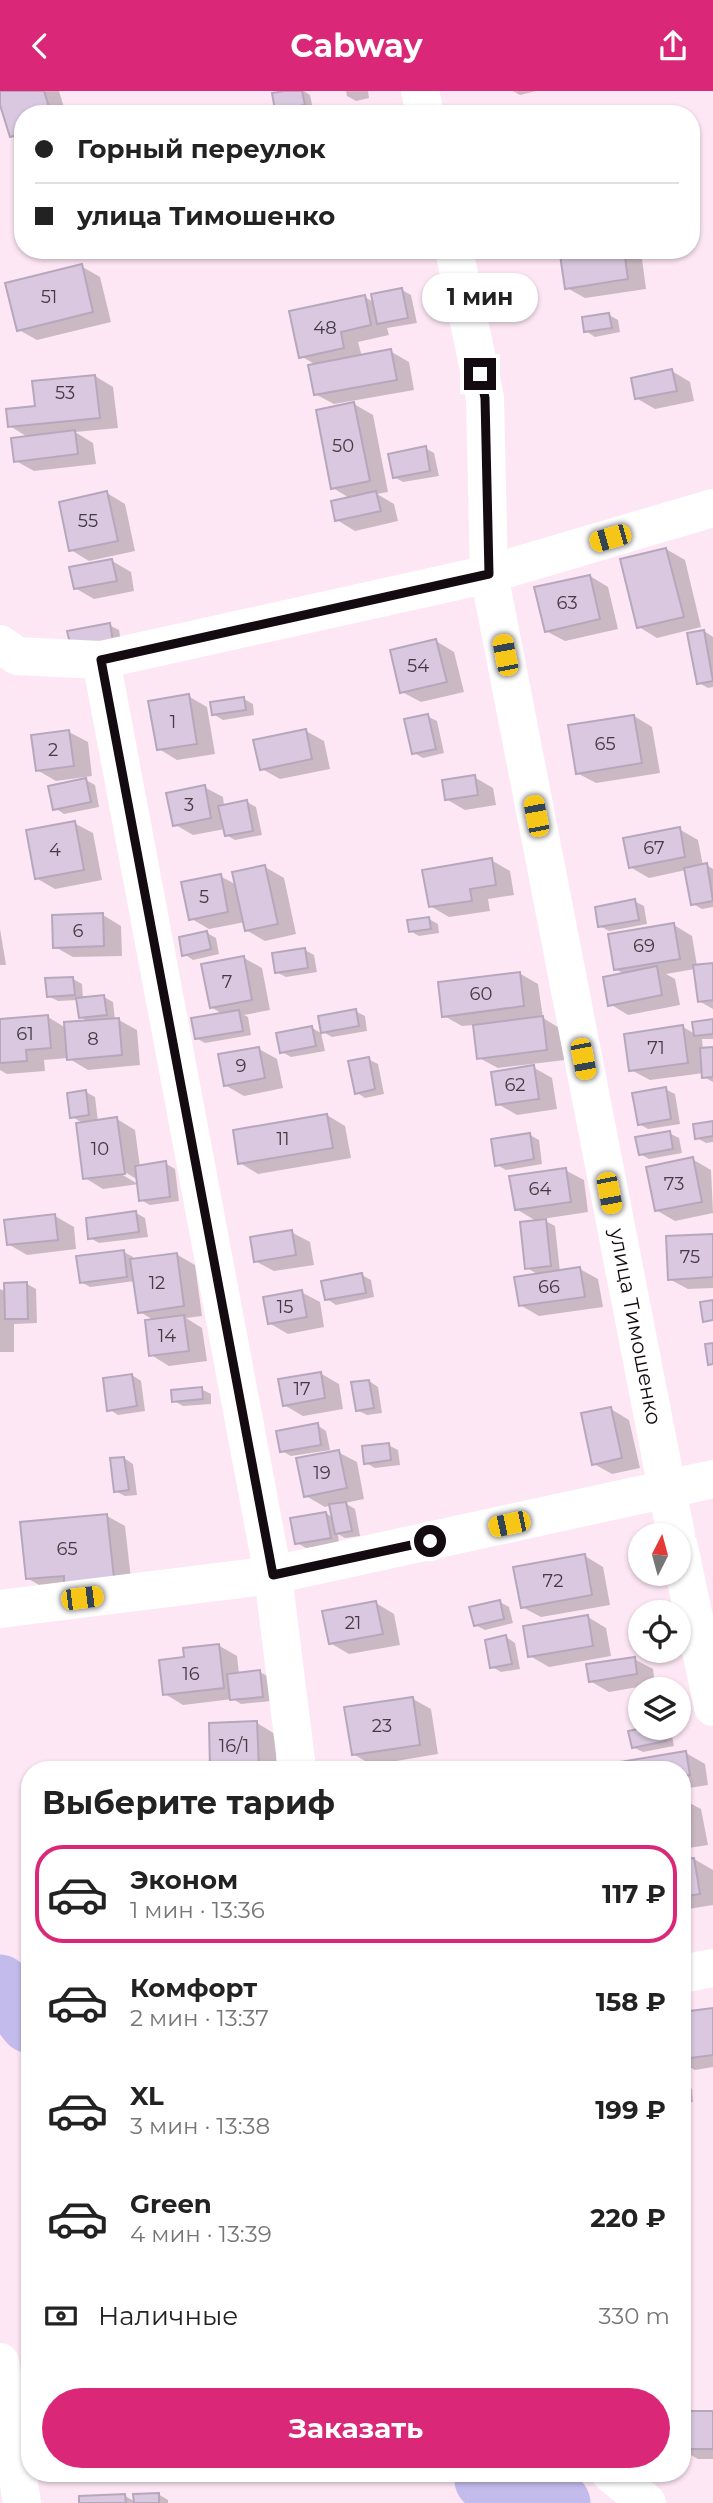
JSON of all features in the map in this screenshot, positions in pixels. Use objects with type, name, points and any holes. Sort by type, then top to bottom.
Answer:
[{"type":"street","name":"улица Тимошенко","points":[[456,259],[485,398],[489,574],[674,1523]]},
{"type":"street","points":[[0,644],[17,656],[101,660],[489,574],[711,520]]},
{"type":"street","points":[[101,660],[273,1575],[296,1761]]},
{"type":"street","points":[[0,1609],[273,1575],[713,1479]]},
{"type":"street","points":[[687,1586],[713,1707]]},
{"type":"street","points":[[691,1972],[713,1968]]},
{"type":"street","points":[[0,2362],[19,2411],[21,2472]]},
{"type":"street","points":[[21,2482],[22,2503]]},
{"type":"street","points":[[621,2482],[647,2503]]},
{"type":"building","points":[[0,91],[44,91],[48,105],[14,105],[14,136],[10,137],[0,105]]},
{"type":"building","points":[[302,91],[305,105],[274,105],[272,93]]},
{"type":"building","points":[[561,259],[625,259],[628,279],[565,289]]},
{"type":"building","points":[[82,264],[93,312],[17,331],[5,283]]},
{"type":"building","points":[[402,288],[408,318],[377,324],[371,294]]},
{"type":"building","points":[[365,295],[371,325],[341,332],[344,348],[299,358],[289,311]]},
{"type":"building","points":[[609,313],[612,328],[584,332],[582,317]]},
{"type":"building","points":[[391,349],[397,380],[314,395],[308,365]]},
{"type":"building","points":[[672,369],[677,391],[635,399],[631,378]]},
{"type":"building","points":[[95,375],[100,418],[8,427],[6,409],[35,406],[32,381]]},
{"type":"building","points":[[354,402],[370,481],[331,489],[316,410]]},
{"type":"building","points":[[75,430],[78,454],[14,462],[11,438]]},
{"type":"building","points":[[426,446],[430,471],[393,478],[388,454]]},
{"type":"building","points":[[107,491],[118,541],[69,551],[59,502]]},
{"type":"building","points":[[376,491],[381,511],[335,521],[331,501]]},
{"type":"building","points":[[666,548],[684,617],[637,628],[620,559]]},
{"type":"building","points":[[112,559],[117,581],[74,589],[69,567]]},
{"type":"building","points":[[590,575],[600,619],[545,632],[534,587]]},
{"type":"building","points":[[110,623],[113,642],[72,651],[67,631]]},
{"type":"building","points":[[704,630],[713,681],[697,684],[687,633]]},
{"type":"building","points":[[436,639],[447,682],[400,693],[390,650]]},
{"type":"building","points":[[189,694],[197,744],[157,750],[148,701]]},
{"type":"building","points":[[244,697],[246,710],[212,715],[210,702]]},
{"type":"building","points":[[428,714],[436,749],[412,754],[404,719]]},
{"type":"building","points":[[634,715],[642,763],[576,774],[568,725]]},
{"type":"building","points":[[306,729],[312,759],[260,770],[253,740]]},
{"type":"building","points":[[69,730],[74,766],[36,771],[31,735]]},
{"type":"building","points":[[475,775],[478,795],[445,800],[442,780]]},
{"type":"building","points":[[86,778],[91,802],[53,810],[48,786]]},
{"type":"building","points":[[205,785],[211,818],[173,826],[166,793]]},
{"type":"building","points":[[247,800],[253,831],[225,836],[218,806]]},
{"type":"building","points":[[75,821],[84,870],[35,879],[26,830]]},
{"type":"building","points":[[680,827],[685,857],[629,868],[623,838]]},
{"type":"building","points":[[492,858],[496,885],[470,889],[472,901],[429,907],[422,870]]},
{"type":"building","points":[[707,863],[713,901],[691,905],[684,868]]},
{"type":"building","points":[[265,865],[278,924],[245,931],[232,872]]},
{"type":"building","points":[[221,874],[228,912],[189,920],[181,882]]},
{"type":"building","points":[[635,899],[639,920],[598,927],[595,907]]},
{"type":"building","points":[[103,913],[104,946],[53,948],[52,915]]},
{"type":"building","points":[[429,917],[431,929],[409,932],[407,920]]},
{"type":"building","points":[[674,923],[680,959],[614,970],[608,934]]},
{"type":"building","points":[[207,931],[211,949],[182,956],[179,937]]},
{"type":"building","points":[[305,948],[308,968],[275,973],[272,953]]},
{"type":"building","points":[[244,956],[252,1000],[210,1008],[201,964]]},
{"type":"building","points":[[713,963],[713,1000],[698,1002],[693,965]]},
{"type":"building","points":[[657,966],[662,995],[608,1006],[603,977]]},
{"type":"building","points":[[520,972],[524,1006],[442,1017],[438,982]]},
{"type":"building","points":[[73,977],[75,995],[47,997],[45,978]]},
{"type":"building","points":[[104,995],[107,1015],[79,1018],[76,998]]},
{"type":"building","points":[[356,1009],[359,1026],[321,1033],[318,1016]]},
{"type":"building","points":[[239,1010],[243,1031],[195,1039],[191,1018]]},
{"type":"building","points":[[48,1015],[51,1048],[26,1050],[27,1061],[0,1063],[0,1019]]},
{"type":"building","points":[[543,1016],[547,1050],[477,1059],[473,1025]]},
{"type":"building","points":[[119,1018],[122,1055],[67,1060],[64,1022]]},
{"type":"building","points":[[713,1019],[713,1034],[694,1036],[692,1022]]},
{"type":"building","points":[[683,1025],[688,1063],[629,1071],[624,1034]]},
{"type":"building","points":[[312,1026],[316,1046],[280,1053],[276,1033]]},
{"type":"building","points":[[259,1047],[265,1078],[224,1086],[218,1054]]},
{"type":"building","points":[[713,1047],[713,1077],[702,1078],[700,1048]]},
{"type":"building","points":[[369,1057],[375,1089],[355,1094],[348,1061]]},
{"type":"building","points":[[534,1065],[539,1099],[496,1105],[491,1072]]},
{"type":"building","points":[[666,1087],[671,1119],[638,1125],[632,1093]]},
{"type":"building","points":[[86,1090],[89,1115],[70,1118],[67,1093]]},
{"type":"building","points":[[327,1114],[333,1148],[238,1164],[233,1130]]},
{"type":"building","points":[[117,1117],[125,1174],[83,1179],[76,1123]]},
{"type":"building","points":[[713,1121],[713,1136],[695,1139],[693,1124]]},
{"type":"building","points":[[670,1131],[673,1149],[639,1155],[635,1137]]},
{"type":"building","points":[[530,1133],[534,1159],[495,1166],[491,1139]]},
{"type":"building","points":[[693,1157],[702,1202],[655,1211],[646,1167]]},
{"type":"building","points":[[166,1161],[170,1197],[139,1201],[135,1166]]},
{"type":"building","points":[[566,1168],[571,1202],[515,1210],[509,1176]]},
{"type":"building","points":[[136,1211],[139,1232],[88,1239],[86,1218]]},
{"type":"building","points":[[55,1214],[58,1240],[7,1245],[4,1220]]},
{"type":"building","points":[[546,1219],[551,1266],[525,1269],[520,1222]]},
{"type":"building","points":[[292,1230],[296,1255],[254,1262],[250,1237]]},
{"type":"building","points":[[713,1234],[713,1277],[668,1280],[666,1236]]},
{"type":"building","points":[[124,1250],[127,1277],[80,1283],[76,1256]]},
{"type":"building","points":[[177,1253],[184,1306],[138,1313],[130,1259]]},
{"type":"building","points":[[580,1267],[585,1297],[519,1306],[514,1277]]},
{"type":"building","points":[[362,1273],[366,1293],[325,1300],[321,1281]]},
{"type":"building","points":[[27,1282],[28,1319],[5,1319],[4,1283]]},
{"type":"building","points":[[302,1290],[307,1317],[268,1324],[263,1297]]},
{"type":"building","points":[[713,1300],[713,1320],[703,1322],[700,1302]]},
{"type":"building","points":[[184,1315],[189,1351],[149,1356],[145,1320]]},
{"type":"building","points":[[713,1343],[713,1364],[708,1365],[705,1344]]},
{"type":"building","points":[[321,1372],[325,1398],[283,1406],[278,1379]]},
{"type":"building","points":[[132,1374],[137,1406],[107,1411],[103,1378]]},
{"type":"building","points":[[369,1380],[374,1408],[356,1411],[351,1382]]},
{"type":"building","points":[[202,1387],[203,1399],[172,1402],[171,1390]]},
{"type":"building","points":[[611,1407],[622,1458],[592,1465],[581,1413]]},
{"type":"building","points":[[318,1423],[321,1445],[280,1452],[276,1431]]},
{"type":"building","points":[[389,1443],[391,1460],[364,1464],[362,1446]]},
{"type":"building","points":[[339,1450],[347,1488],[304,1497],[296,1458]]},
{"type":"building","points":[[124,1457],[129,1490],[114,1492],[110,1458]]},
{"type":"building","points":[[346,1502],[352,1531],[335,1534],[329,1504]]},
{"type":"building","points":[[326,1512],[331,1538],[295,1544],[290,1518]]},
{"type":"building","points":[[107,1514],[114,1578],[64,1583],[64,1576],[26,1579],[20,1522]]},
{"type":"building","points":[[585,1554],[592,1595],[521,1608],[513,1567]]},
{"type":"building","points":[[500,1600],[504,1619],[474,1626],[469,1607]]},
{"type":"building","points":[[376,1601],[383,1634],[329,1644],[322,1611]]},
{"type":"building","points":[[588,1615],[593,1646],[528,1657],[523,1626]]},
{"type":"building","points":[[506,1635],[512,1664],[490,1668],[485,1640]]},
{"type":"building","points":[[219,1644],[224,1688],[163,1695],[159,1660],[184,1657],[183,1648]]},
{"type":"building","points":[[628,1658],[628,1663],[636,1663],[637,1674],[589,1682],[586,1664]]},
{"type":"building","points":[[260,1670],[263,1697],[230,1700],[227,1674]]},
{"type":"building","points":[[413,1697],[420,1745],[352,1755],[344,1707]]},
{"type":"building","points":[[257,1721],[259,1761],[210,1761],[209,1723]]},
{"type":"building","points":[[630,1740],[666,1740],[666,1741],[632,1748]]},
{"type":"building","points":[[686,1751],[688,1761],[626,1761]]},
{"type":"building","points":[[691,1858],[694,1858],[700,1894],[691,1896]]},
{"type":"building","points":[[713,2008],[713,2055],[691,2058],[691,2011]]},
{"type":"building","points":[[691,2411],[713,2411],[713,2449],[691,2449]]},
{"type":"building","points":[[159,2493],[159,2503],[134,2503],[133,2494]]},
{"type":"building","points":[[125,2494],[126,2503],[79,2503],[79,2496]]},
{"type":"waterway","points":[[0,1985],[21,2012]]},
{"type":"waterway","points":[[492,2482],[560,2503]]},
{"type":"route","points":[[430,1541],[273,1575],[101,660],[489,574],[485,398],[480,374]]}]
